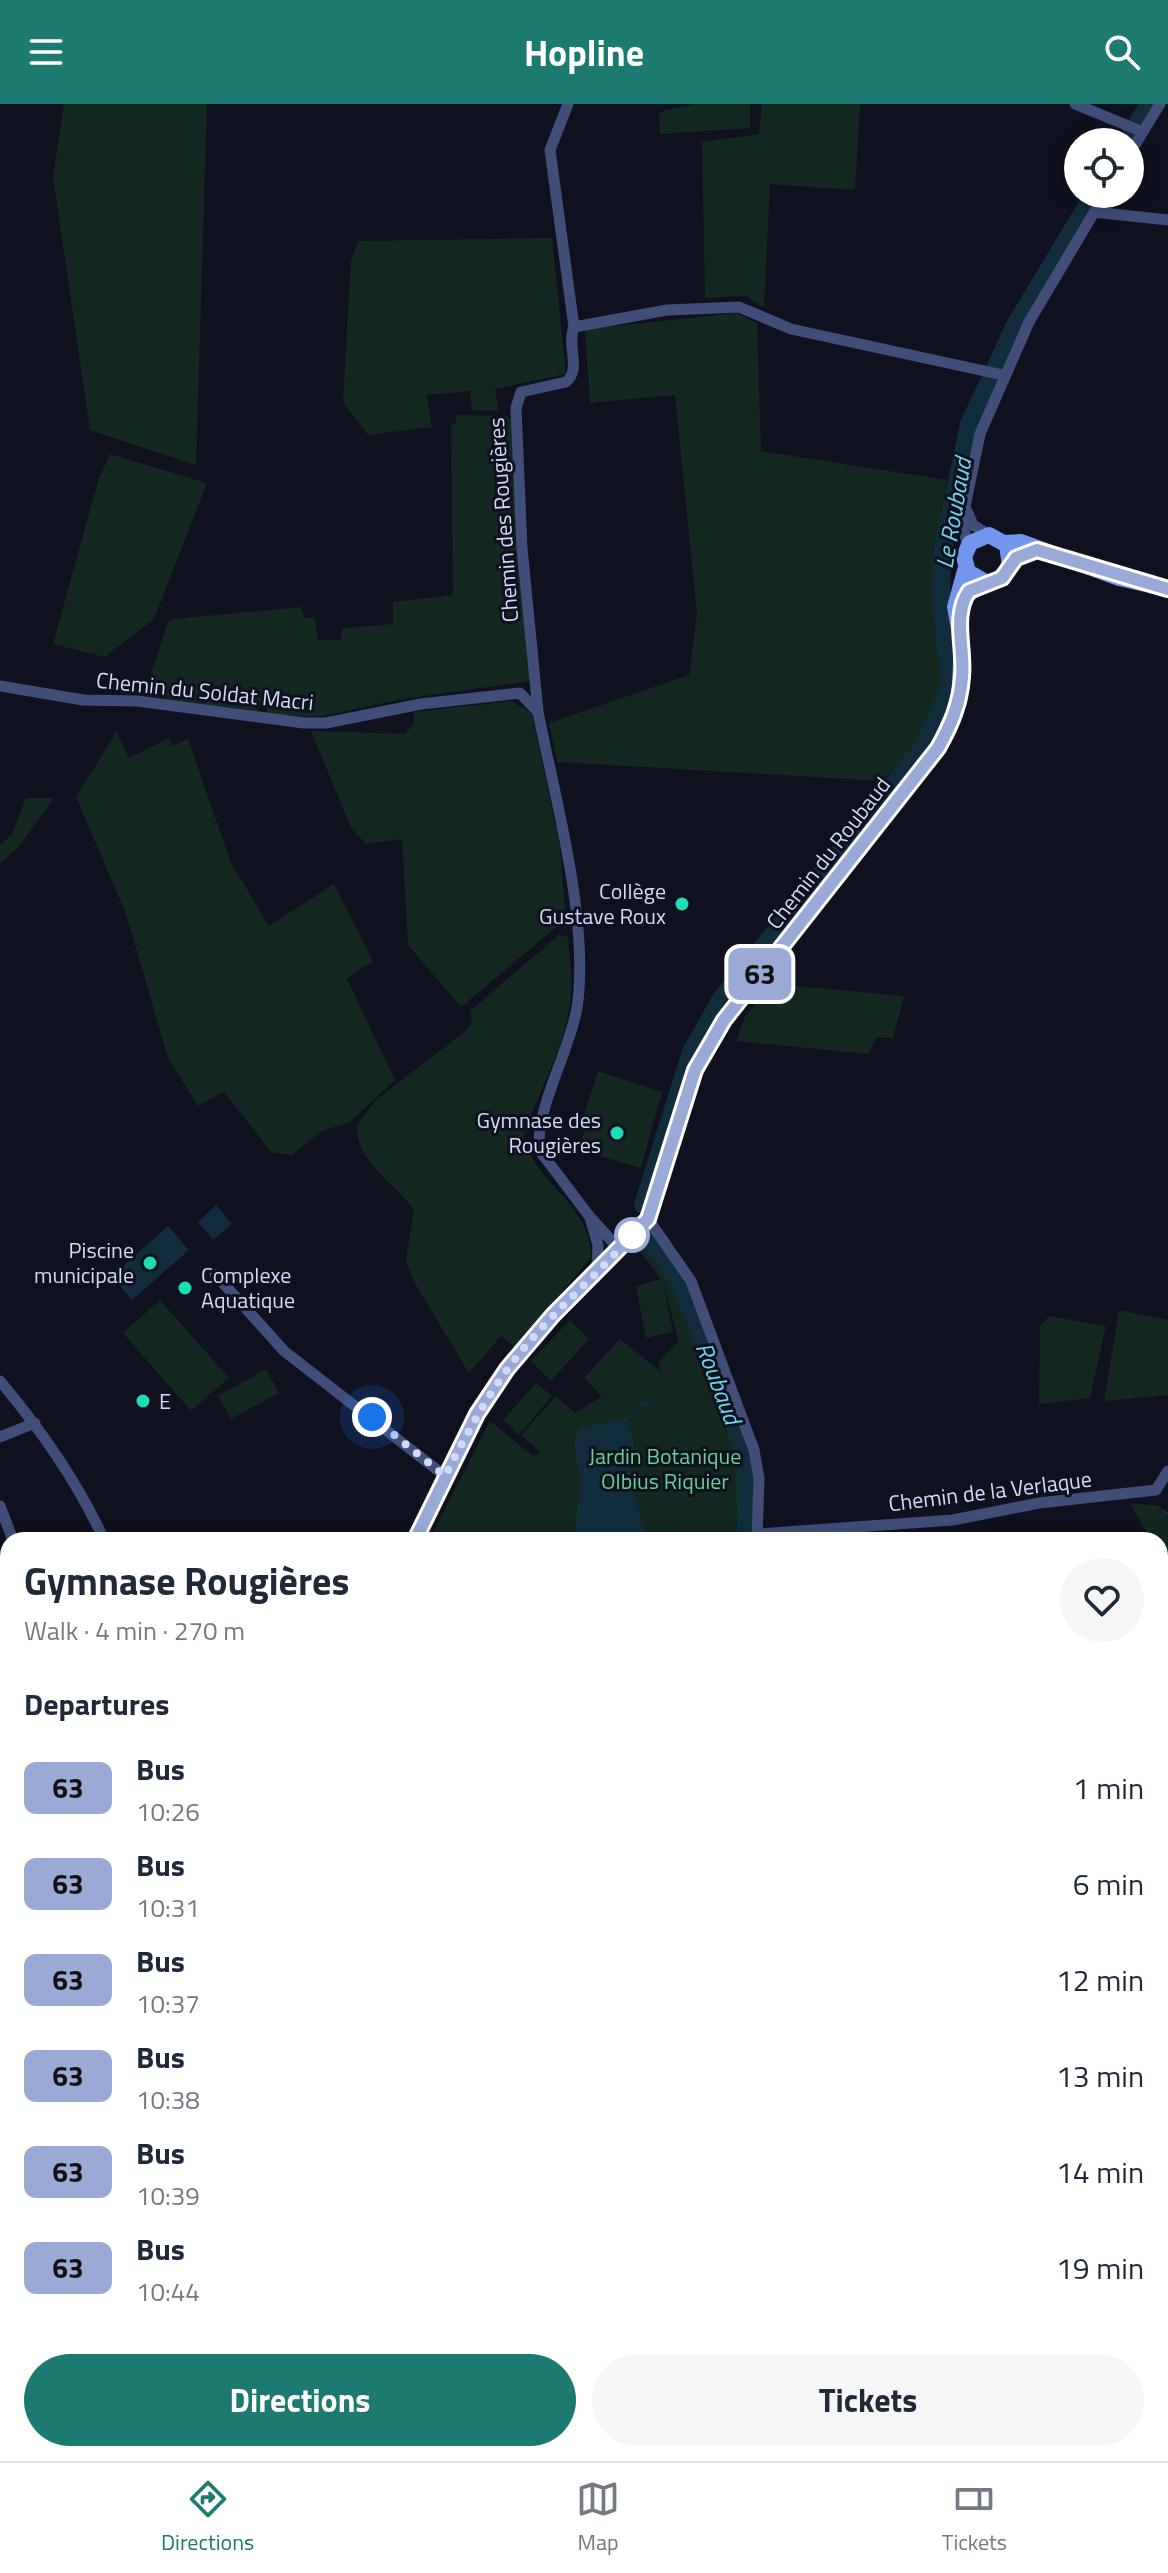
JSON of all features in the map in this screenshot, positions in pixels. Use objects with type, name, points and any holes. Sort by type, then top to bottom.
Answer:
[{"type":"street","points":[[568,104],[550,150],[574,327],[667,310],[739,307],[791,329],[1001,374]]},
{"type":"street","points":[[1075,104],[1133,128]]},
{"type":"street","points":[[1144,130],[1160,104]]},
{"type":"street","points":[[1051,553],[1030,551],[1011,563],[1002,578],[987,583],[973,578],[966,567],[963,516],[980,434],[1001,374],[1096,208]]},
{"type":"street","points":[[1094,212],[1168,220]]},
{"type":"street","name":"Chemin des Rougières","points":[[538,712],[522,548],[516,408],[521,392],[557,385],[572,377],[570,335],[574,327]]},
{"type":"street","points":[[966,499],[970,521],[1005,543],[1021,542],[1119,578],[1168,589]]},
{"type":"street","points":[[967,548],[975,539],[989,535]]},
{"type":"street","points":[[1005,543],[1011,563]]},
{"type":"street","name":"Chemin du Roubaud","points":[[960,627],[955,607],[966,567]]},
{"type":"street","name":"Chemin du Roubaud","points":[[648,1219],[695,1070],[724,1020],[922,769],[950,726],[959,702],[963,673],[960,627],[963,600],[973,588],[987,583]]},
{"type":"street","name":"Chemin du Soldat Macri","points":[[0,686],[83,700],[137,701],[304,723],[326,723],[421,704],[520,693],[538,712]]},
{"type":"street","points":[[538,712],[567,850],[579,988],[576,1010],[539,1144],[543,1155],[610,1249]]},
{"type":"street","points":[[590,1217],[610,1249]]},
{"type":"street","points":[[419,1532],[477,1414],[507,1369],[597,1269],[610,1249],[648,1219],[691,1281],[754,1450],[759,1478],[758,1532]]},
{"type":"street","points":[[215,1274],[284,1351],[445,1476]]},
{"type":"street","points":[[0,1381],[35,1423],[88,1504],[100,1532]]},
{"type":"street","points":[[0,1437],[35,1423]]},
{"type":"street","name":"Chemin de la Verlaque","points":[[815,1532],[953,1520],[1039,1503],[1128,1495],[1156,1490],[1168,1471]]},
{"type":"street","points":[[0,1506],[10,1532]]},
{"type":"green space","points":[[64,104],[207,104],[196,465],[90,430],[53,177]]},
{"type":"green space","points":[[694,104],[750,104],[750,128],[660,134],[659,112]]},
{"type":"green space","points":[[762,104],[860,104],[855,190],[770,184],[764,308],[746,296],[705,298],[702,142],[759,134]]},
{"type":"green space","points":[[552,238],[566,374],[495,389],[499,411],[472,410],[470,391],[427,395],[432,427],[368,435],[343,402],[351,261],[358,241]]},
{"type":"green space","points":[[737,313],[757,323],[761,451],[947,480],[935,560],[946,669],[941,691],[918,744],[882,781],[557,762],[549,723],[689,675],[697,614],[675,395],[590,403],[585,329]]},
{"type":"green space","points":[[456,415],[507,416],[512,420],[531,681],[403,699],[322,716],[267,717],[266,707],[259,707],[257,714],[144,695],[168,622],[173,619],[301,607],[304,618],[315,617],[318,640],[341,640],[342,628],[393,624],[393,602],[453,595],[451,424],[456,423]]},
{"type":"green space","points":[[110,454],[207,483],[154,619],[105,657],[53,644],[98,481]]},
{"type":"green space","points":[[512,701],[532,714],[560,847],[566,919],[461,1007],[408,945],[402,839],[366,844],[351,828],[311,731],[405,734],[414,724],[414,712]]},
{"type":"green space","points":[[117,731],[129,758],[169,738],[172,746],[188,739],[231,863],[269,926],[334,884],[373,961],[347,979],[395,1080],[350,1122],[322,1131],[292,1155],[271,1152],[224,1092],[198,1106],[168,1058],[126,914],[76,797]]},
{"type":"green space","points":[[26,798],[54,798],[18,848],[0,863],[0,845],[12,834]]},
{"type":"green space","points":[[559,935],[568,937],[572,980],[568,1013],[558,1049],[523,1137],[539,1168],[582,1223],[589,1239],[591,1257],[516,1348],[501,1336],[469,1373],[413,1280],[406,1259],[414,1210],[369,1161],[358,1138],[357,1125],[376,1100],[464,1032],[472,1023],[470,1011]]},
{"type":"green space","points":[[772,984],[904,996],[893,1038],[877,1037],[868,1054],[736,1041],[745,1017]]},
{"type":"green space","name":"Gymnase des Rougières","points":[[598,1071],[662,1092],[641,1168],[579,1150],[588,1117],[584,1115]]},
{"type":"green space","name":"Jardin Botanique Olbius Riquier","points":[[642,1239],[678,1293],[740,1459],[740,1532],[433,1532],[490,1421],[533,1456],[541,1453],[521,1435],[556,1396],[575,1413],[602,1396],[584,1378],[620,1339],[661,1372],[658,1362],[679,1341],[663,1283],[673,1332],[646,1338],[636,1286],[661,1279],[636,1246]]},
{"type":"green space","points":[[160,1300],[229,1378],[191,1411],[123,1333]]},
{"type":"green space","points":[[1119,1310],[1168,1320],[1168,1395],[1104,1401]]},
{"type":"green space","points":[[1049,1316],[1106,1326],[1090,1398],[1039,1404],[1040,1326]]},
{"type":"green space","points":[[570,1320],[589,1339],[551,1381],[531,1361]]},
{"type":"green space","points":[[266,1369],[279,1393],[231,1419],[218,1396]]},
{"type":"green space","points":[[536,1383],[552,1396],[519,1435],[503,1420]]},
{"type":"green space","points":[[1130,1503],[1160,1506],[1168,1520],[1168,1532],[1146,1532]]},
{"type":"water","points":[[216,1205],[232,1224],[213,1240],[198,1222]]},
{"type":"water","name":"Piscine municipale","points":[[168,1226],[189,1250],[132,1300],[112,1276]]},
{"type":"water","points":[[627,1418],[634,1444],[630,1469],[639,1474],[641,1482],[633,1493],[644,1532],[574,1532],[581,1483],[574,1443],[580,1428]]},
{"type":"waterway","name":"Le Roubaud","points":[[1134,128],[1149,104]]},
{"type":"waterway","name":"Le Roubaud","points":[[643,1205],[691,1052],[721,999],[923,747],[947,694],[950,673],[941,607],[942,554],[969,424],[1015,325],[1086,208]]},
{"type":"waterway","name":"Roubaud","points":[[648,1237],[680,1282],[745,1452],[747,1532]]},
{"type":"waterway","points":[[627,1418],[640,1406],[653,1402]]},
{"type":"waterway","points":[[1164,1511],[1168,1515]]},
{"type":"bus line","name":"63","points":[[419,1532],[477,1414],[507,1369],[553,1315],[648,1219],[695,1070],[724,1020],[938,748],[959,702],[963,673],[960,607],[969,591],[1002,578],[1016,558],[1037,550],[1119,578],[1168,589]]},
{"type":"place","name":"Collège Gustave Roux","points":[[682,904]]},
{"type":"place","name":"Gymnase des Rougières","points":[[617,1133]]},
{"type":"place","name":"Piscine municipale","points":[[150,1263]]},
{"type":"place","name":"Complexe Aquatique","points":[[185,1288]]},
{"type":"place","name":"E","points":[[143,1401]]},
{"type":"route","points":[[372,1417],[445,1476],[477,1414],[507,1369],[553,1315],[632,1235]]}]
